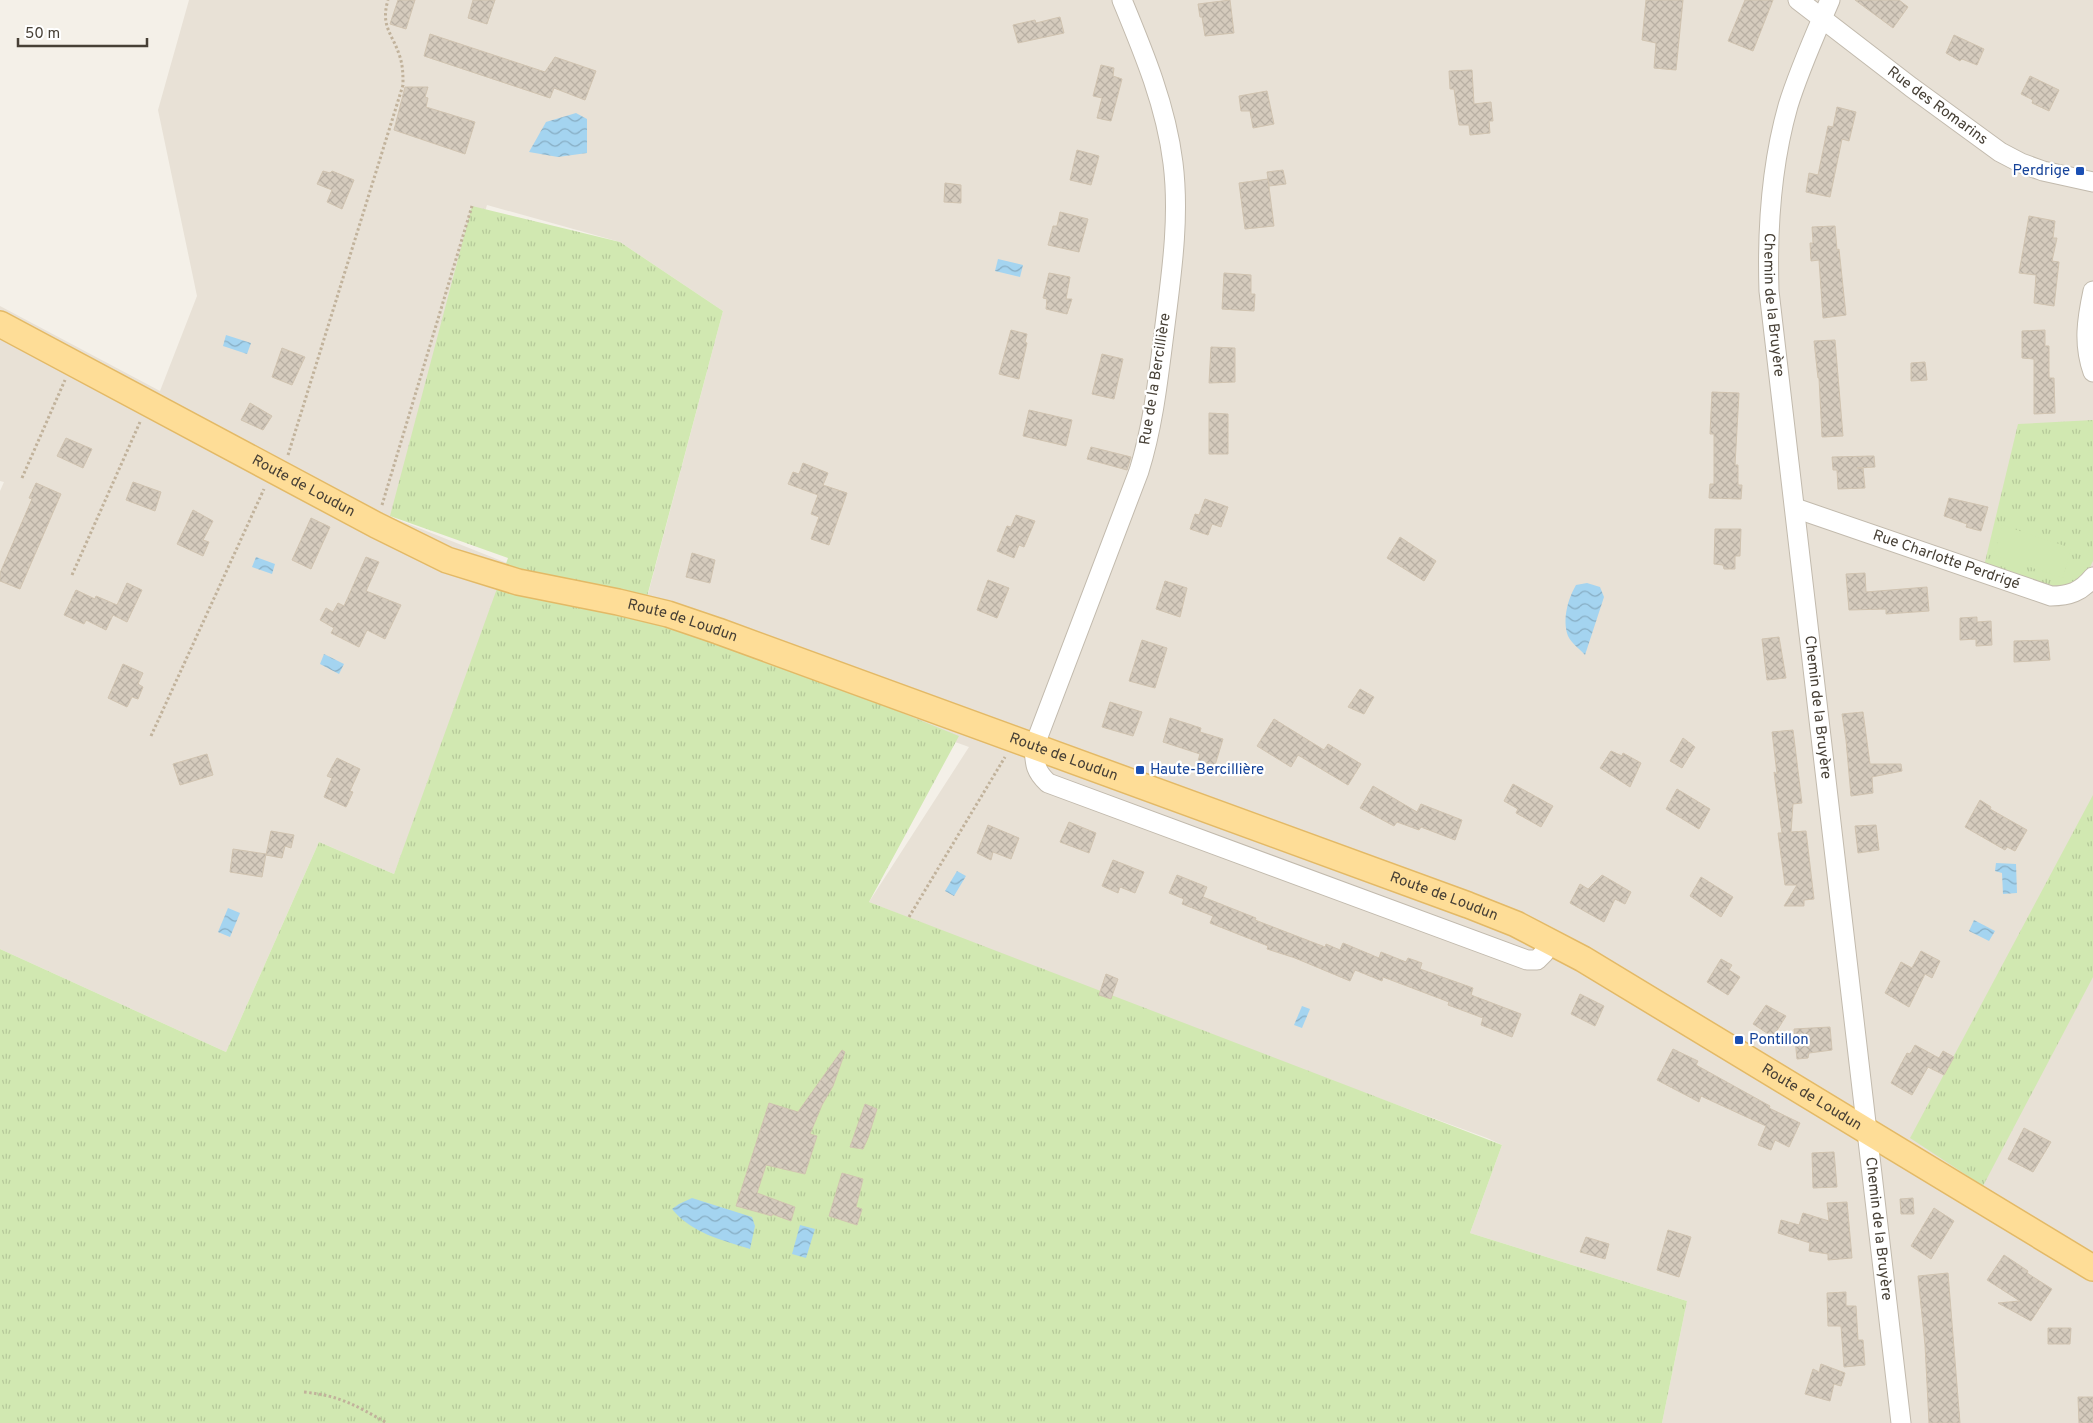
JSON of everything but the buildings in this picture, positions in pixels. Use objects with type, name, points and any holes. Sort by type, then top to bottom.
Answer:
[{"type":"main road","name":"Route de Loudun","points":[[0,324],[420,548],[471,568],[518,582],[668,614],[718,630],[1516,924],[1550,941],[2093,1268]]},
{"type":"street","name":"Rue de la Bercillière","points":[[1025,743],[1139,472],[1153,417],[1171,278],[1176,193],[1168,134],[1152,76],[1122,0]]},
{"type":"street","name":"Rue des Romarins","points":[[1798,0],[1911,87],[2000,152],[2043,172],[2093,182]]},
{"type":"street","name":"Chemin de la Bruyère","points":[[1830,0],[1799,73],[1788,107],[1778,149],[1771,196],[1767,247],[1769,291],[1900,1423]]},
{"type":"street","points":[[2093,291],[2086,339],[2088,358],[2093,372]]},
{"type":"street","name":"Rue Charlotte Perdrigé","points":[[1794,508],[2050,596],[2064,596],[2077,592],[2093,578]]},
{"type":"path","points":[[152,736],[277,472],[403,85],[403,69],[400,56],[385,24],[388,0]]},
{"type":"path","points":[[376,525],[472,206]]},
{"type":"path","points":[[22,478],[72,363]]},
{"type":"path","points":[[72,575],[148,403]]},
{"type":"path","points":[[909,917],[1025,743]]},
{"type":"path","points":[[304,1392],[330,1395],[349,1402],[387,1423]]},
{"type":"shaded area","points":[[189,0],[2093,0],[2093,1423],[1662,1423],[1687,1301],[1470,1233],[1502,1145],[1164,1019],[869,902],[969,747],[639,628],[723,311],[620,242],[487,205],[391,517],[512,565],[394,874],[319,842],[226,1052],[0,949],[0,491],[4,482],[0,481],[0,306],[160,391],[197,296],[158,110]]},
{"type":"green space","points":[[472,206],[620,242],[723,311],[644,608],[959,736],[869,902],[1502,1145],[1470,1233],[1687,1301],[1662,1423],[0,1423],[0,949],[226,1052],[319,842],[394,874],[508,558],[390,516]]},
{"type":"green space","points":[[2093,420],[2093,561],[2087,573],[2076,583],[2055,590],[1984,566],[2018,424]]},
{"type":"green space","points":[[2002,525],[2071,548],[2063,578],[1994,555]]},
{"type":"green space","points":[[2093,795],[2093,977],[1983,1186],[1910,1138]]},
{"type":"water","points":[[576,113],[587,119],[587,153],[558,157],[529,152],[546,122]]},
{"type":"water","points":[[998,259],[1023,265],[1020,277],[995,271]]},
{"type":"water","points":[[226,335],[251,343],[247,354],[223,346]]},
{"type":"water","points":[[256,557],[275,564],[272,574],[252,567]]},
{"type":"water","points":[[1587,583],[1600,587],[1604,597],[1585,655],[1569,639],[1566,630],[1566,616],[1568,603],[1576,585]]},
{"type":"water","points":[[324,654],[344,664],[339,674],[320,664]]},
{"type":"water","points":[[1996,863],[2016,864],[2017,893],[2003,894],[2002,873],[1995,871]]},
{"type":"water","points":[[957,871],[966,876],[954,896],[945,891]]},
{"type":"water","points":[[228,908],[240,913],[230,937],[218,932]]},
{"type":"water","points":[[1974,920],[1995,931],[1989,941],[1969,931]]},
{"type":"water","points":[[1302,1006],[1310,1009],[1302,1028],[1294,1025]]},
{"type":"water","points":[[692,1198],[752,1217],[755,1226],[750,1249],[718,1239],[698,1230],[688,1224],[672,1209]]},
{"type":"water","points":[[800,1225],[815,1229],[806,1258],[792,1254]]},
{"type":"place","name":"Perdrige","points":[[2080,171]]},
{"type":"place","name":"Haute-Bercillière","points":[[1140,770]]},
{"type":"place","name":"Pontillon","points":[[1739,1040]]}]
